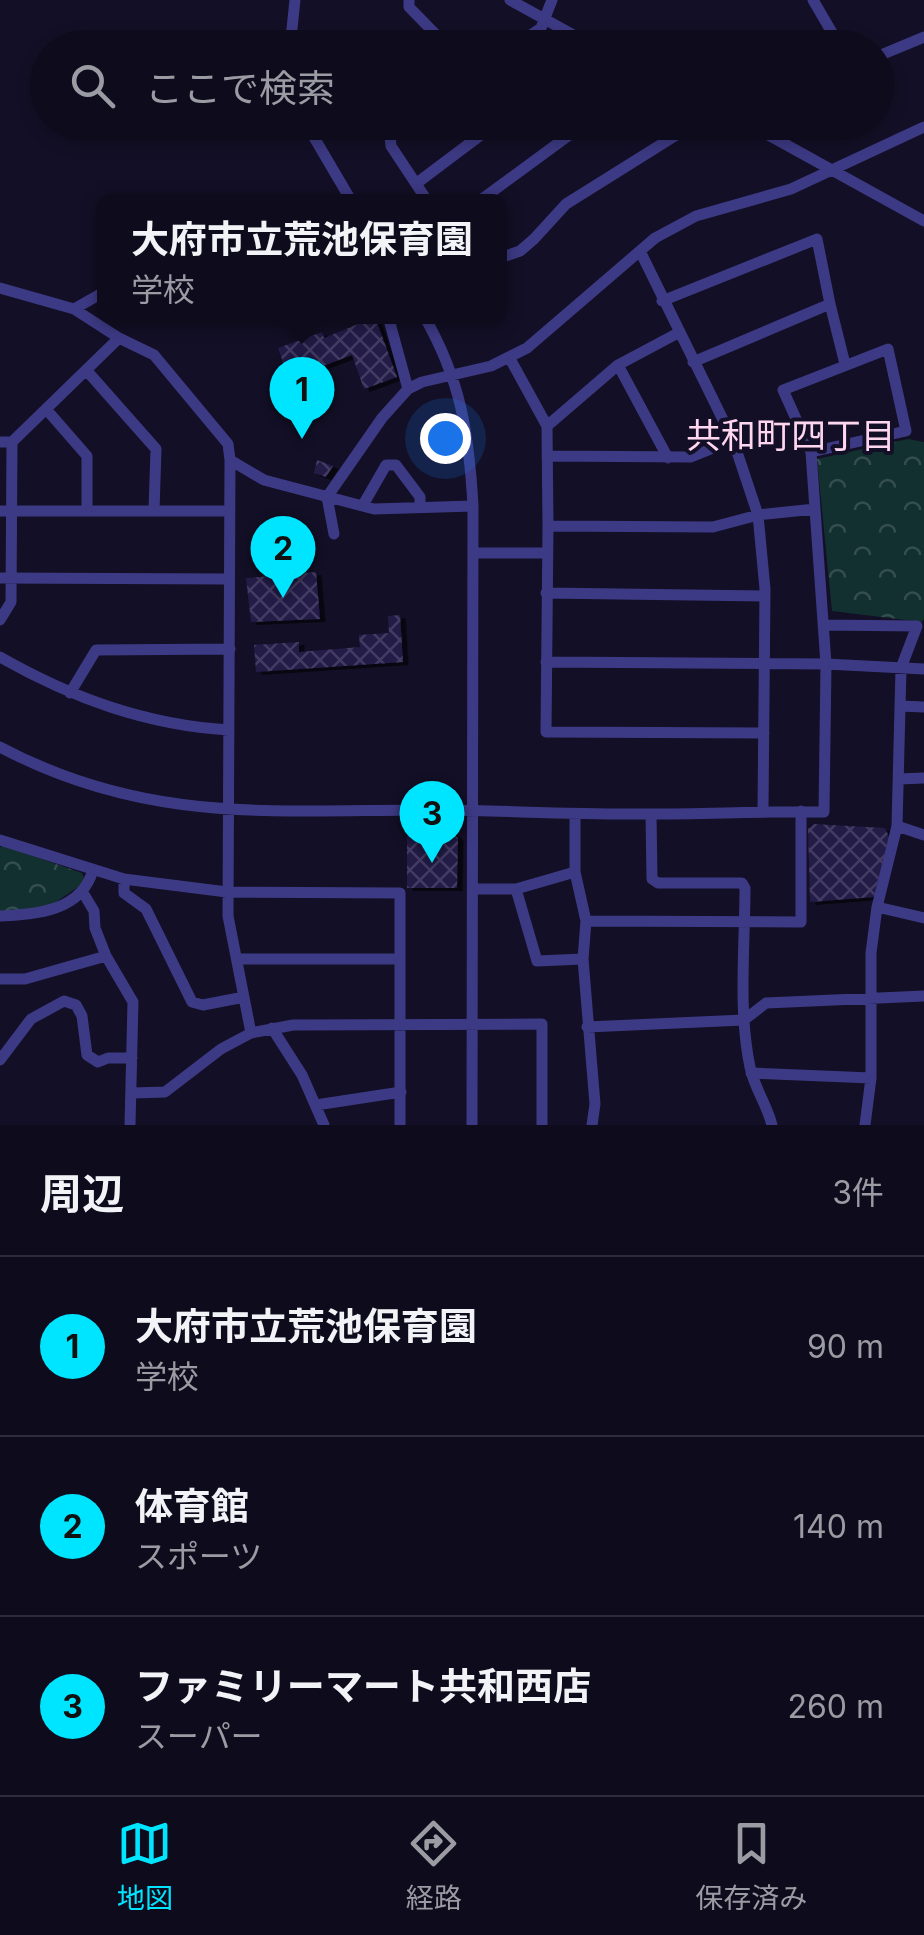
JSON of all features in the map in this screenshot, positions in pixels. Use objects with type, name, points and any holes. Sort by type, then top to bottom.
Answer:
[{"type":"street","points":[[292,30],[295,0]]},
{"type":"street","points":[[409,0],[409,8],[431,30]]},
{"type":"street","points":[[510,0],[565,30]]},
{"type":"street","points":[[537,30],[552,0]]},
{"type":"street","points":[[814,0],[831,30]]},
{"type":"street","points":[[894,50],[924,37]]},
{"type":"street","points":[[334,534],[327,497],[408,388],[492,366],[526,348],[676,224],[790,188],[924,127]]},
{"type":"street","points":[[316,140],[347,194]]},
{"type":"street","points":[[390,140],[390,146],[423,194]]},
{"type":"street","points":[[417,183],[474,140]]},
{"type":"street","points":[[489,194],[562,140]]},
{"type":"street","points":[[507,255],[534,240],[566,204],[668,140]]},
{"type":"street","points":[[778,140],[924,221]]},
{"type":"street","points":[[662,300],[817,239],[845,364]]},
{"type":"street","points":[[640,251],[733,440],[758,515],[765,596],[763,811]]},
{"type":"street","points":[[0,288],[74,309],[97,324]]},
{"type":"street","points":[[74,309],[97,296]]},
{"type":"street","points":[[693,362],[830,304]]},
{"type":"street","points":[[97,324],[154,355],[228,444],[227,892],[250,1033]]},
{"type":"street","points":[[390,324],[408,388]]},
{"type":"street","points":[[428,324],[463,406],[474,506],[472,1125]]},
{"type":"street","points":[[547,426],[618,365],[678,333]]},
{"type":"street","points":[[0,620],[11,602],[6,578],[6,442],[119,338]]},
{"type":"street","points":[[0,747],[38,768],[99,789],[160,803],[228,811],[824,812],[826,664],[811,452],[783,390],[888,349],[906,431],[811,452]]},
{"type":"street","points":[[510,357],[547,426],[546,732],[764,733]]},
{"type":"street","points":[[618,365],[668,458]]},
{"type":"street","points":[[87,371],[156,449],[154,512]]},
{"type":"street","points":[[46,409],[87,456],[87,511]]},
{"type":"street","points":[[548,456],[691,458],[733,440]]},
{"type":"street","points":[[230,460],[264,480],[374,509],[474,506]]},
{"type":"street","points":[[363,504],[386,466],[396,465],[420,497],[420,507]]},
{"type":"street","points":[[548,526],[713,527],[758,515],[815,510]]},
{"type":"street","points":[[7,511],[228,511]]},
{"type":"street","points":[[474,552],[547,553]]},
{"type":"street","points":[[6,578],[229,578]]},
{"type":"street","points":[[546,593],[765,596]]},
{"type":"street","points":[[823,624],[917,626],[901,668],[898,826],[877,907],[871,953],[871,1078],[865,1125]]},
{"type":"street","points":[[70,693],[96,650],[230,649]]},
{"type":"street","points":[[0,657],[70,693],[126,714],[194,728],[229,730]]},
{"type":"street","points":[[546,662],[826,664],[924,669]]},
{"type":"street","points":[[900,706],[924,707]]},
{"type":"street","points":[[898,779],[924,778]]},
{"type":"street","points":[[586,920],[801,922],[801,811]]},
{"type":"street","points":[[575,814],[575,872],[586,920],[583,959],[596,1104],[592,1125]]},
{"type":"street","points":[[652,814],[652,880],[742,883],[745,888],[744,1020],[750,1073],[767,1105],[772,1125]]},
{"type":"street","points":[[898,826],[924,835]]},
{"type":"street","points":[[0,840],[124,880],[227,892],[400,893],[400,1125]]},
{"type":"street","points":[[0,916],[47,914],[89,885],[93,870]]},
{"type":"street","points":[[474,889],[516,889],[575,872]]},
{"type":"street","points":[[124,880],[124,893],[146,909],[192,1002],[203,1005],[244,997]]},
{"type":"street","points":[[516,889],[538,961],[583,959]]},
{"type":"street","points":[[82,891],[94,911],[95,928],[106,956],[133,1002],[130,1125]]},
{"type":"street","points":[[877,907],[924,918]]},
{"type":"street","points":[[0,979],[25,979],[106,956]]},
{"type":"street","points":[[238,959],[400,959]]},
{"type":"street","points":[[588,1026],[744,1020],[766,1003],[924,996]]},
{"type":"street","points":[[0,1060],[31,1019],[64,1001],[76,1005],[82,1016],[87,1055],[98,1062],[132,1058]]},
{"type":"street","points":[[133,1093],[165,1092],[222,1049],[250,1033],[272,1028],[542,1024],[542,1125]]},
{"type":"street","points":[[272,1028],[302,1075],[324,1125]]},
{"type":"street","points":[[750,1073],[871,1078]]},
{"type":"street","points":[[316,1104],[401,1092]]},
{"type":"green space","points":[[908,439],[924,442],[924,619],[922,622],[832,611],[817,459]]},
{"type":"green space","points":[[0,847],[82,873],[81,885],[44,910],[0,911]]},
{"type":"water","points":[[298,534],[301,562],[257,565],[254,538]]},
{"type":"building","points":[[358,324],[378,324],[397,377],[364,389],[352,355],[289,379],[278,348],[322,332],[324,338]]},
{"type":"building","points":[[317,460],[333,466],[326,477],[314,473]]},
{"type":"building","points":[[316,572],[320,619],[251,622],[246,578]]},
{"type":"building","points":[[400,615],[403,662],[256,672],[254,645],[299,642],[299,652],[360,647],[359,635],[389,633],[388,616]]},
{"type":"building","points":[[814,824],[885,828],[889,837],[874,897],[810,902],[808,829]]},
{"type":"building","points":[[407,829],[448,829],[458,838],[457,888],[407,888]]},
{"type":"place","name":"大府市立荒池保育園","points":[[302,439]]},
{"type":"place","name":"体育館","points":[[283,598]]},
{"type":"place","name":"ファミリーマート共和西店","points":[[432,863]]},
{"type":"district","name":"共和町四丁目","points":[[791,435]]}]
